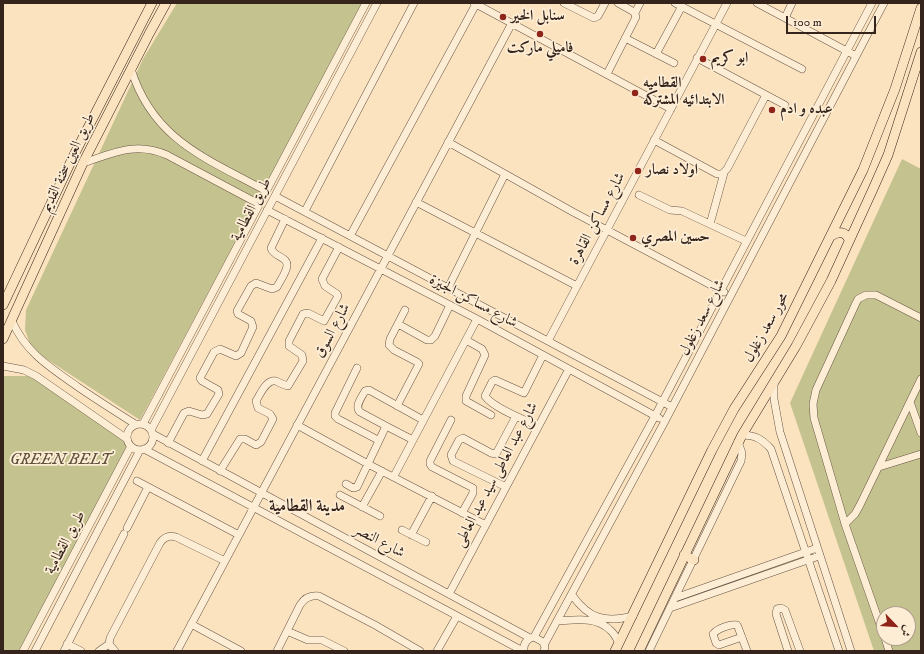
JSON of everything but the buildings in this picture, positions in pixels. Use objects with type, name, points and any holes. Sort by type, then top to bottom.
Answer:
[{"type":"main road","name":"طريق العين سخنة القديم","points":[[3,305],[74,155],[152,3]]},
{"type":"main road","name":"طريق العين سخنة القديم","points":[[3,339],[83,163],[166,3]]},
{"type":"main road","name":"محور سعد زغلول","points":[[617,647],[721,431],[781,336],[863,170],[895,89],[921,8]]},
{"type":"main road","points":[[639,651],[651,636],[684,555],[740,439],[814,314],[849,240],[888,155],[921,52]]},
{"type":"main road","points":[[831,236],[842,232],[847,235],[849,240]]},
{"type":"main road","points":[[684,555],[694,560]]},
{"type":"street","name":"طريق القطامية","points":[[143,424],[366,3]]},
{"type":"street","name":"طريق القطامية","points":[[152,432],[376,3]]},
{"type":"street","points":[[306,212],[414,3]]},
{"type":"street","points":[[564,3],[594,18],[598,17],[605,3]]},
{"type":"street","points":[[618,3],[635,13]]},
{"type":"street","points":[[607,74],[636,19],[635,13],[640,3]]},
{"type":"street","name":"شارع مساكن القاهرة","points":[[548,342],[727,3]]},
{"type":"street","points":[[757,3],[856,56]]},
{"type":"street","points":[[785,18],[792,3]]},
{"type":"street","name":"شارع سعد زغلول","points":[[523,651],[524,643],[532,638],[655,416],[872,3]]},
{"type":"street","name":"شارع سعد زغلول","points":[[544,648],[884,3]]},
{"type":"street","points":[[350,236],[475,4],[489,6],[512,23],[671,109]]},
{"type":"street","points":[[656,54],[678,5],[802,70]]},
{"type":"street","name":"شارع السوق","points":[[177,651],[512,23]]},
{"type":"street","points":[[625,38],[674,63]]},
{"type":"street","points":[[697,58],[784,105]]},
{"type":"street","points":[[131,69],[140,94],[149,109],[172,136],[266,191]]},
{"type":"street","points":[[710,224],[724,173],[766,95]]},
{"type":"street","points":[[654,140],[717,174],[724,173]]},
{"type":"street","points":[[448,142],[573,212],[730,295]]},
{"type":"street","points":[[83,163],[127,149],[140,148],[153,150],[167,155],[259,204]]},
{"type":"street","points":[[448,288],[505,174]]},
{"type":"street","points":[[639,195],[670,210],[682,212],[746,241]]},
{"type":"street","name":"شارع مساكن الجيزة","points":[[275,196],[672,407]]},
{"type":"street","points":[[416,202],[577,286]]},
{"type":"street","name":"شارع مساكن الجيزة","points":[[267,210],[477,319],[665,421]]},
{"type":"street","points":[[168,443],[184,413],[189,411],[202,415],[207,414],[218,396],[218,390],[202,381],[200,378],[214,352],[220,349],[236,356],[241,353],[253,329],[253,324],[251,320],[238,314],[237,311],[251,286],[256,282],[272,289],[277,287],[287,264],[284,259],[273,253],[271,248],[285,219]]},
{"type":"street","points":[[202,461],[322,238]]},
{"type":"street","points":[[220,471],[240,439],[245,439],[256,445],[261,442],[273,418],[270,414],[257,406],[256,401],[267,384],[270,382],[274,381],[288,386],[303,361],[302,356],[289,346],[289,340],[303,314],[308,313],[324,321],[338,296],[325,286],[322,280],[339,247]]},
{"type":"street","points":[[876,614],[845,524],[814,418],[816,390],[856,303],[862,296],[876,295],[921,318]]},
{"type":"street","points":[[398,324],[428,340],[431,340],[435,336],[450,305]]},
{"type":"street","points":[[397,406],[419,364],[394,350],[389,345],[390,339],[405,310]]},
{"type":"street","points":[[394,476],[477,319]]},
{"type":"street","points":[[12,321],[25,344],[38,358],[100,402],[135,424],[143,424],[152,432],[152,441],[148,447],[142,449],[131,446],[128,439],[129,431],[135,424]]},
{"type":"street","points":[[466,340],[482,349],[485,355],[466,396],[466,401],[491,415]]},
{"type":"street","points":[[538,426],[516,416],[487,399],[485,395],[492,382],[495,380],[524,394],[543,354]]},
{"type":"street","points":[[3,366],[24,370],[36,376],[128,439]]},
{"type":"street","points":[[356,368],[335,413],[335,416],[378,440]]},
{"type":"street","name":"شارع عبد العاطى سيد عبد العاطى","points":[[449,594],[569,369]]},
{"type":"street","points":[[845,524],[857,510],[921,379]]},
{"type":"street","points":[[774,382],[776,416],[783,441],[851,651]]},
{"type":"street","points":[[413,440],[360,412],[357,409],[357,406],[365,391],[368,390],[423,420]]},
{"type":"street","points":[[910,402],[921,433]]},
{"type":"street","points":[[506,486],[453,461],[451,455],[459,440],[463,438],[491,453],[496,454],[516,416]]},
{"type":"street","points":[[451,420],[430,461],[430,464],[432,467],[473,488],[473,493],[462,513]]},
{"type":"street","points":[[297,425],[368,464],[394,476],[486,525]]},
{"type":"street","points":[[346,484],[353,488],[357,487],[378,440],[386,426]]},
{"type":"street","name":"شارع النصر","points":[[152,432],[168,443],[449,594],[532,638],[540,639],[544,648]]},
{"type":"street","points":[[649,651],[651,636],[670,608],[741,460],[742,453],[740,439],[752,435],[759,438],[771,449],[837,650]]},
{"type":"street","points":[[771,449],[783,441]]},
{"type":"street","name":"طريق القطامية","points":[[23,651],[131,446]]},
{"type":"street","name":"طريق القطامية","points":[[35,651],[142,449]]},
{"type":"street","name":"شارع النصر","points":[[142,449],[523,651]]},
{"type":"street","points":[[879,467],[921,454]]},
{"type":"street","points":[[362,507],[382,471]]},
{"type":"street","points":[[137,481],[239,535]]},
{"type":"street","points":[[81,651],[65,648],[148,487]]},
{"type":"street","points":[[340,495],[380,516]]},
{"type":"street","points":[[411,535],[432,496]]},
{"type":"street","points":[[402,530],[426,542]]},
{"type":"street","points":[[114,651],[109,644],[110,638],[160,543],[165,538],[172,536],[176,537],[225,561]]},
{"type":"street","points":[[675,598],[817,548]]},
{"type":"street","points":[[670,608],[820,556]]},
{"type":"street","points":[[572,595],[580,607],[597,616],[613,620],[633,616]]},
{"type":"street","points":[[277,651],[303,600],[308,597],[319,596],[375,625],[420,651]]},
{"type":"street","points":[[788,651],[776,614],[777,609],[781,608],[784,609],[800,651]]},
{"type":"street","points":[[437,651],[457,616]]},
{"type":"street","points":[[557,621],[582,619],[597,622],[611,630],[617,647]]},
{"type":"street","points":[[191,624],[241,651]]},
{"type":"street","points":[[287,631],[308,640],[322,640],[344,651]]},
{"type":"street","points":[[783,636],[793,632]]},
{"type":"street","points":[[742,637],[747,651]]},
{"type":"street","points":[[99,651],[109,644]]},
{"type":"green space","name":"GREEN BELT","points":[[177,3],[363,3],[140,420],[42,356],[30,344],[25,330],[26,310],[143,59]]},
{"type":"green space","points":[[902,159],[921,169],[921,651],[874,651],[790,403]]},
{"type":"green space","name":"GREEN BELT","points":[[36,376],[127,439],[131,446],[21,651],[3,651],[3,377]]},
{"type":"place","name":"سنابل الخير","points":[[503,17]]},
{"type":"place","name":"فاميلي ماركت","points":[[540,34]]},
{"type":"place","name":"ابو كريم","points":[[703,59]]},
{"type":"place","name":"القطاميه الابتدائيه المشتركه","points":[[635,93]]},
{"type":"place","name":"عبده و ادم","points":[[772,110]]},
{"type":"place","name":"اولاد نصار","points":[[638,171]]},
{"type":"place","name":"حسين المصري","points":[[633,238]]},
{"type":"district","name":"مدينة القطامية","points":[[307,507]]}]
